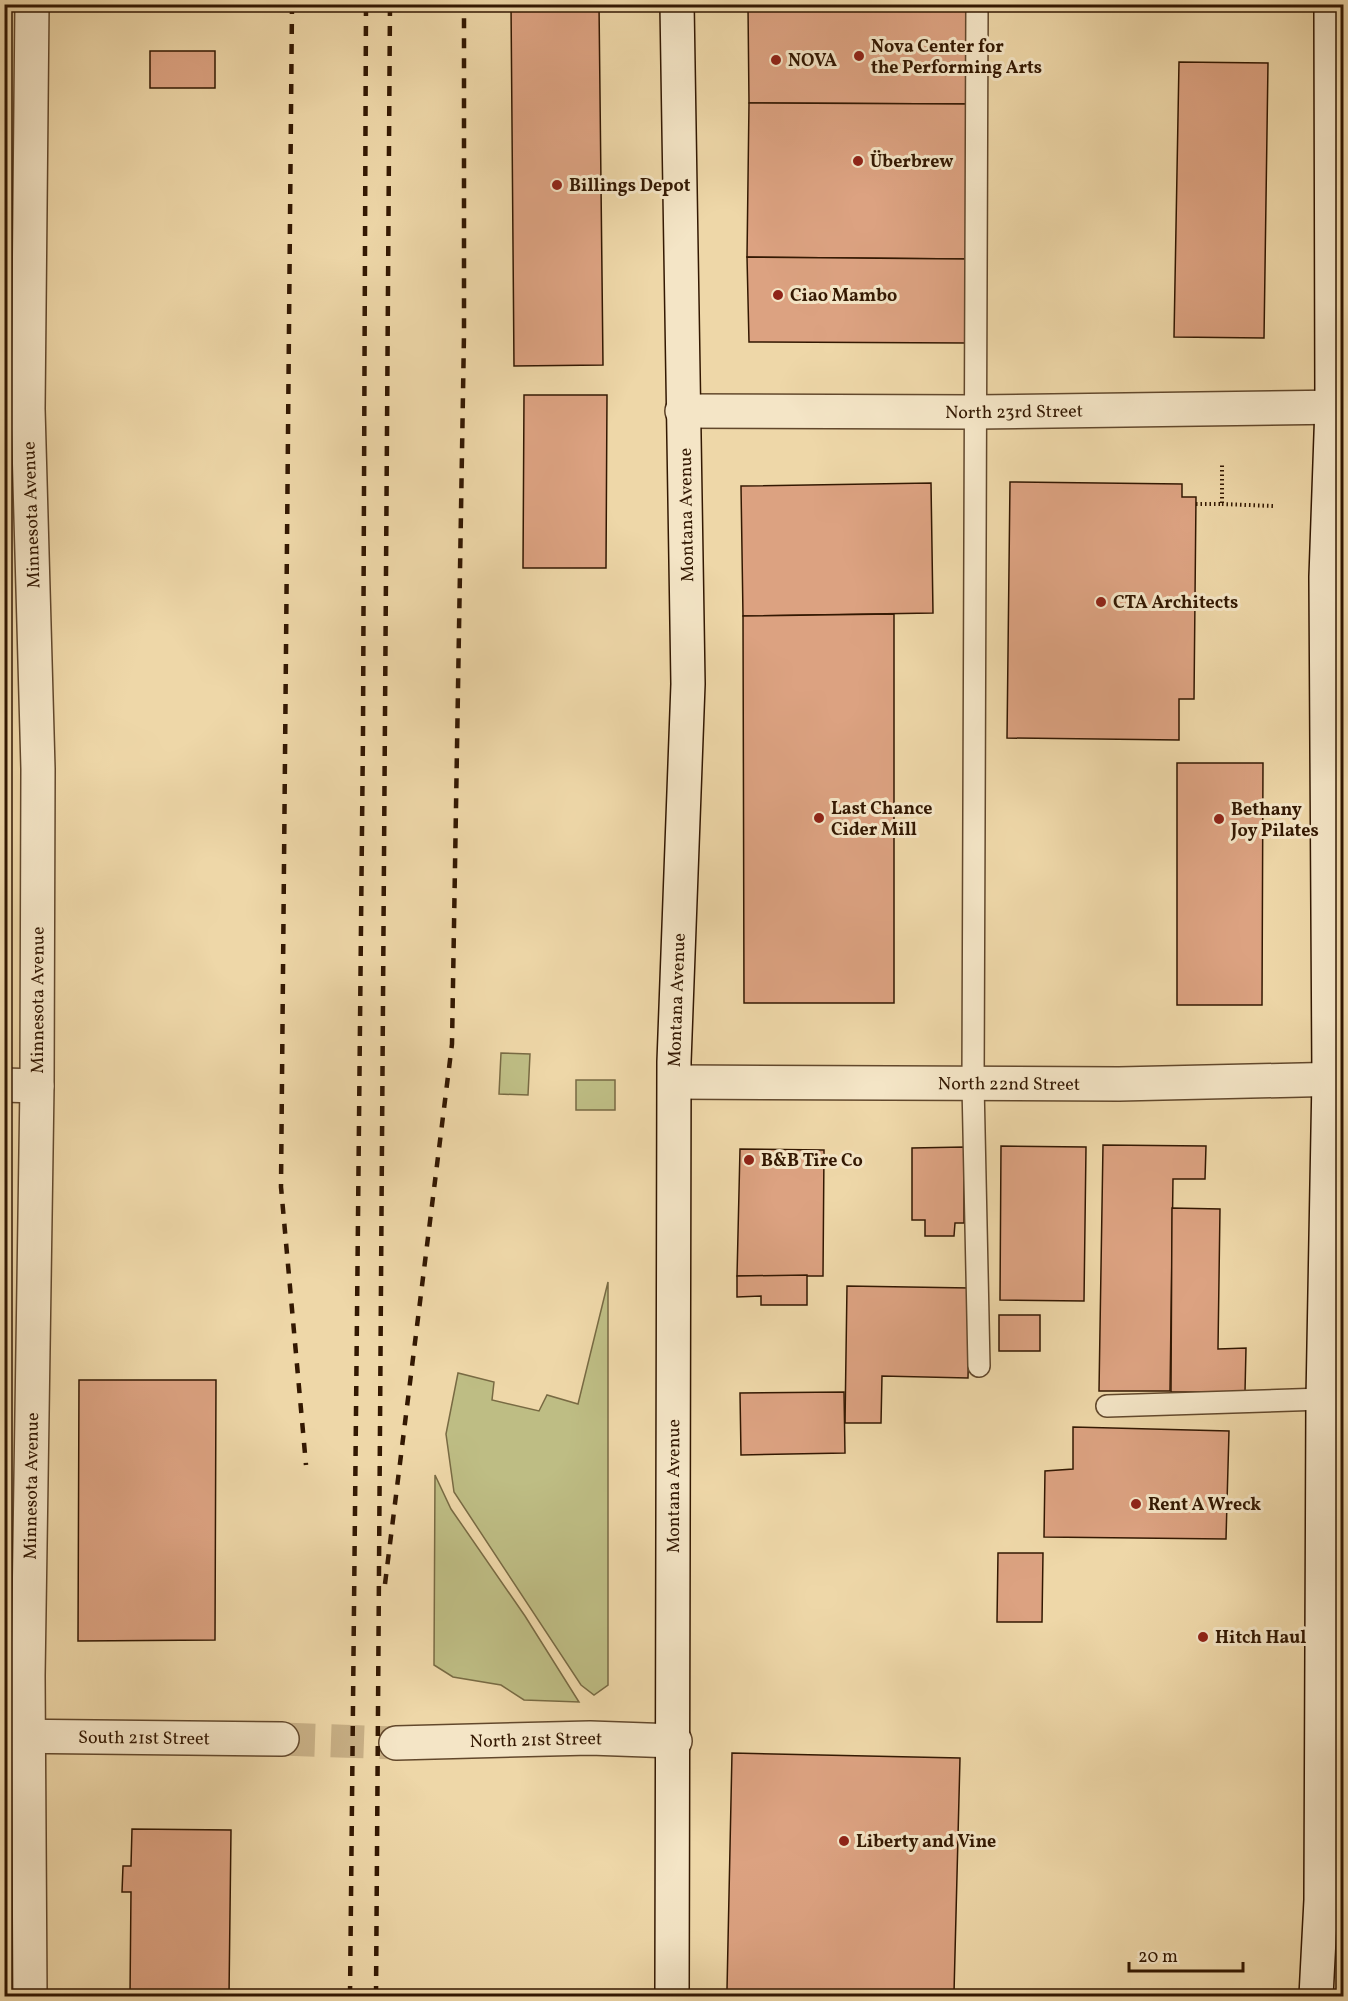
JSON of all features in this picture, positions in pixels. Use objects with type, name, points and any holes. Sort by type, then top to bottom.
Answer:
[{"type":"main road","name":"Minnesota Avenue","points":[[30,1996],[16,1736],[37,1086],[38,769],[16,409],[32,4]]},
{"type":"main road","name":"Montana Avenue","points":[[672,1996],[675,1741],[675,1082],[688,684],[676,4]]},
{"type":"main road","points":[[1316,1996],[1321,1900],[1336,1078],[1336,743],[1326,577],[1338,407],[1337,80],[1331,4]]},
{"type":"main road","name":"North 23rd Street","points":[[682,411],[974,412],[1338,407]]},
{"type":"main road","name":"North 22nd Street","points":[[675,1082],[1119,1084],[1336,1078]]},
{"type":"main road","points":[[4,1085],[37,1086]]},
{"type":"main road","name":"South 21st Street","points":[[16,1736],[282,1739]]},
{"type":"main road","name":"North 21st Street","points":[[396,1743],[590,1738],[675,1741]]},
{"type":"lane","points":[[977,4],[973,1084],[979,1366]]},
{"type":"lane","points":[[1107,1406],[1330,1407]]},
{"type":"path","points":[[1222,465],[1222,504]]},
{"type":"path","points":[[1196,504],[1272,506]]},
{"type":"shaded area","points":[[501,1053],[530,1054],[528,1095],[499,1094]]},
{"type":"shaded area","points":[[576,1080],[615,1080],[615,1110],[576,1110]]},
{"type":"shaded area","points":[[608,1282],[608,1685],[594,1695],[581,1685],[454,1492],[446,1434],[458,1373],[494,1382],[492,1400],[539,1411],[547,1395],[578,1404]]},
{"type":"shaded area","points":[[435,1475],[451,1509],[525,1616],[579,1702],[524,1700],[501,1685],[453,1677],[434,1665]]},
{"type":"building","name":"Billings Depot","points":[[511,4],[599,4],[603,365],[514,366]]},
{"type":"building","name":"Nova Center for the Performing Arts","points":[[748,7],[972,8],[968,104],[749,103]]},
{"type":"building","points":[[150,51],[215,51],[215,88],[150,88]]},
{"type":"building","points":[[1179,62],[1268,63],[1264,338],[1174,337]]},
{"type":"building","name":"Überbrew","points":[[749,103],[968,104],[967,259],[747,257]]},
{"type":"building","points":[[747,257],[967,259],[966,343],[749,342]]},
{"type":"building","points":[[524,395],[607,395],[606,568],[523,568]]},
{"type":"building","name":"CTA Architects","points":[[1010,482],[1182,484],[1182,497],[1196,497],[1194,699],[1179,699],[1179,740],[1007,738]]},
{"type":"building","points":[[931,483],[933,613],[743,616],[741,486]]},
{"type":"building","name":"Last Chance Cider Mill","points":[[894,614],[894,1003],[744,1003],[743,616]]},
{"type":"building","points":[[1177,763],[1263,763],[1262,1005],[1177,1005]]},
{"type":"building","points":[[1103,1145],[1206,1146],[1205,1179],[1173,1179],[1170,1391],[1099,1391]]},
{"type":"building","points":[[1001,1146],[1086,1147],[1084,1301],[1000,1300]]},
{"type":"building","points":[[964,1147],[964,1223],[955,1223],[954,1236],[925,1236],[925,1220],[912,1220],[912,1148]]},
{"type":"building","points":[[740,1149],[824,1150],[823,1276],[737,1276]]},
{"type":"building","points":[[1172,1208],[1220,1209],[1218,1349],[1246,1348],[1245,1392],[1171,1392]]},
{"type":"building","points":[[807,1275],[807,1305],[761,1305],[761,1296],[737,1297],[737,1276]]},
{"type":"building","points":[[847,1286],[970,1288],[968,1378],[882,1376],[881,1423],[845,1423]]},
{"type":"building","points":[[999,1315],[1040,1315],[1040,1351],[999,1351]]},
{"type":"building","points":[[79,1380],[216,1380],[215,1640],[78,1641]]},
{"type":"building","points":[[844,1392],[845,1453],[741,1455],[740,1393]]},
{"type":"building","name":"Rent A Wreck","points":[[1073,1427],[1229,1431],[1226,1539],[1044,1537],[1045,1471],[1073,1469]]},
{"type":"building","points":[[998,1553],[1043,1553],[1042,1622],[997,1622]]},
{"type":"building","name":"Liberty and Vine","points":[[732,1753],[960,1758],[954,1993],[727,1990]]},
{"type":"building","points":[[132,1829],[231,1830],[229,1996],[130,1996],[131,1892],[122,1892],[123,1866],[131,1866]]},
{"type":"tunnel","points":[[282,1739],[396,1743]]},
{"type":"railway","points":[[292,4],[281,1187],[306,1465]]},
{"type":"railway","points":[[350,1996],[363,733],[366,4]]},
{"type":"railway","points":[[376,1996],[390,4]]},
{"type":"railway","points":[[385,1584],[452,1044],[464,334],[464,4]]},
{"type":"place","name":"Nova Center for the Performing Arts","points":[[859,56]]},
{"type":"place","name":"NOVA","points":[[776,60]]},
{"type":"place","name":"Überbrew","points":[[858,161]]},
{"type":"place","name":"Billings Depot","points":[[557,185]]},
{"type":"place","name":"Ciao Mambo","points":[[778,295]]},
{"type":"place","name":"CTA Architects","points":[[1101,602]]},
{"type":"place","name":"Last Chance Cider Mill","points":[[819,818]]},
{"type":"place","name":"Bethany Joy Pilates","points":[[1219,819]]},
{"type":"place","name":"B&B Tire Co","points":[[749,1160]]},
{"type":"place","name":"Rent A Wreck","points":[[1136,1504]]},
{"type":"place","name":"Hitch Haul","points":[[1203,1637]]},
{"type":"place","name":"Liberty and Vine","points":[[844,1841]]}]
